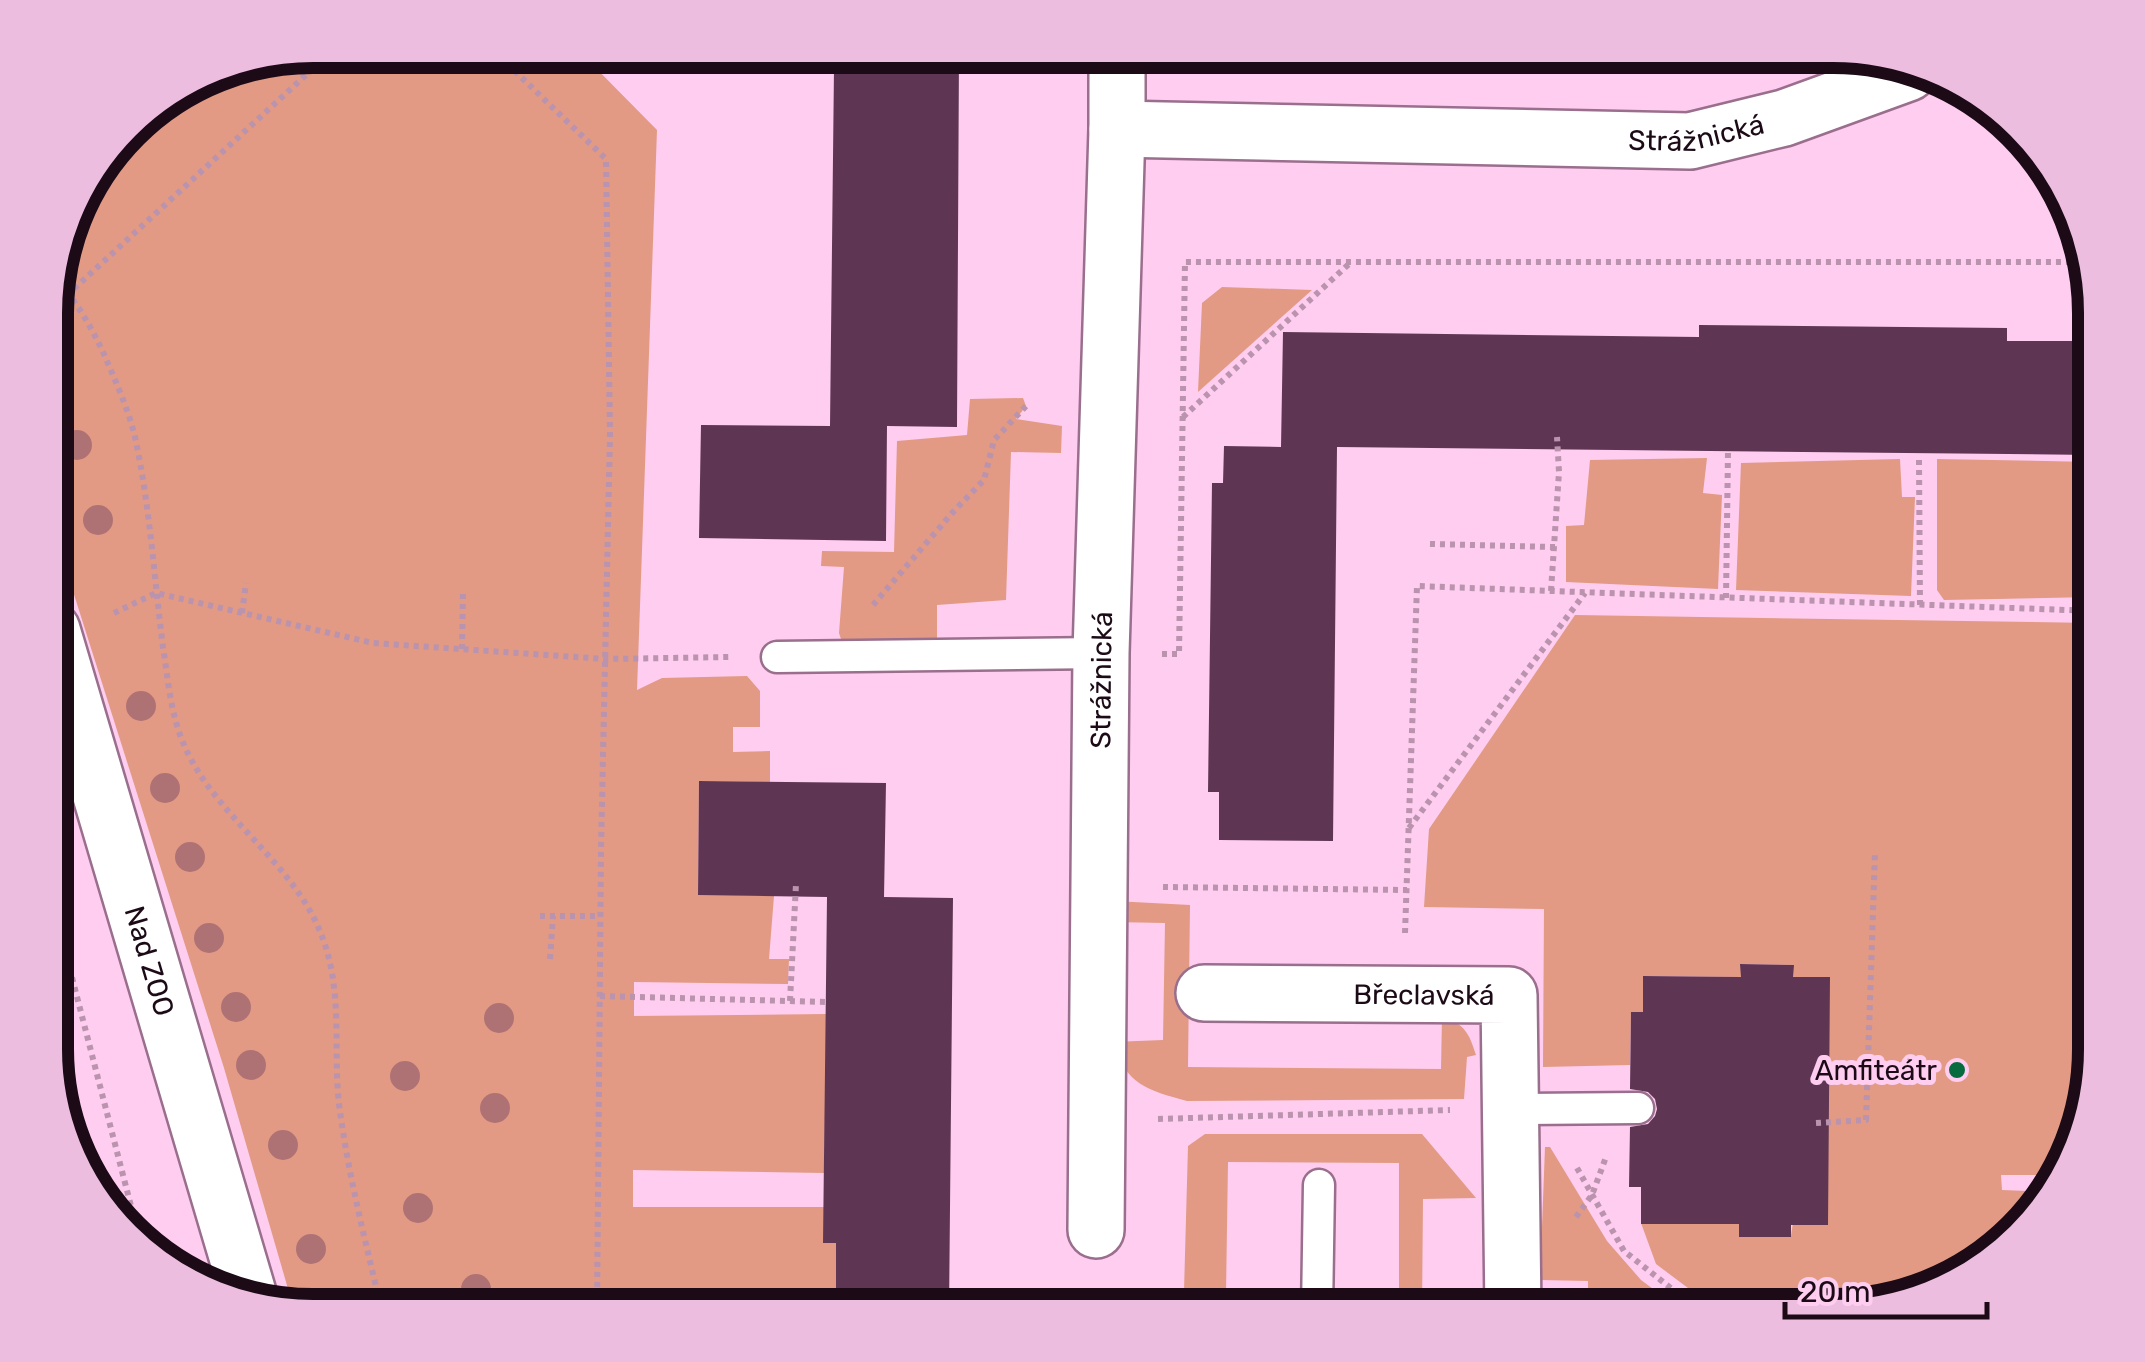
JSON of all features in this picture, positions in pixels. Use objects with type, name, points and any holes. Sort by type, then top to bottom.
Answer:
[{"type":"street","name":"Strážnická","points":[[1096,1230],[1101,653],[1117,68]]},
{"type":"street","name":"Strážnická","points":[[1117,129],[1690,140],[1784,118],[1897,77]]},
{"type":"street","name":"Nad ZOO","points":[[68,683],[246,1285]]},
{"type":"street","name":"Břeclavská","points":[[1204,994],[1509,995],[1513,1294]]},
{"type":"lane","points":[[777,657],[1101,653]]},
{"type":"lane","points":[[1511,1108],[1638,1108]]},
{"type":"lane","points":[[1316,1294],[1319,1185]]},
{"type":"path","points":[[69,293],[313,68]]},
{"type":"path","points":[[512,68],[606,159],[610,434],[597,1294]]},
{"type":"path","points":[[1101,653],[1179,654],[1185,262],[2072,262]]},
{"type":"path","points":[[1183,417],[1350,262]]},
{"type":"path","points":[[69,293],[118,385],[134,436],[176,725],[194,766],[213,794],[285,872],[307,904],[323,938],[338,1006],[339,1100],[348,1169],[378,1294]]},
{"type":"path","points":[[840,656],[854,626],[984,480],[994,440],[1026,406]]},
{"type":"path","points":[[1552,591],[1559,472],[1557,437]]},
{"type":"path","points":[[1726,598],[1728,451]]},
{"type":"path","points":[[1920,460],[1920,605]]},
{"type":"path","points":[[1430,544],[1555,547]]},
{"type":"path","points":[[242,613],[246,583]]},
{"type":"path","points":[[1403,994],[1416,586],[2077,610]]},
{"type":"path","points":[[462,649],[463,589]]},
{"type":"path","points":[[1408,829],[1586,592]]},
{"type":"path","points":[[68,630],[156,593],[373,643],[605,659],[777,657]]},
{"type":"path","points":[[1816,1123],[1866,1120],[1875,852]]},
{"type":"path","points":[[790,1001],[796,884]]},
{"type":"path","points":[[1098,886],[1406,890]]},
{"type":"path","points":[[540,916],[600,916]]},
{"type":"path","points":[[550,959],[553,916]]},
{"type":"path","points":[[68,962],[134,1217]]},
{"type":"path","points":[[600,996],[827,1002]]},
{"type":"path","points":[[1097,1121],[1511,1108],[1568,1145],[1576,1167],[1624,1251],[1678,1294]]},
{"type":"shaded area","points":[[313,68],[596,68],[657,130],[637,690],[662,678],[747,676],[760,691],[760,727],[733,727],[733,752],[770,751],[770,782],[699,781],[698,894],[774,896],[769,959],[789,959],[788,984],[634,982],[634,1016],[827,1014],[824,1173],[633,1170],[633,1207],[824,1207],[836,1243],[836,1291],[891,1294],[289,1293],[224,1068],[68,576],[68,313],[72,265],[81,234],[109,177],[139,139],[190,100],[234,81],[265,72]]},
{"type":"shaded area","points":[[1222,287],[1312,290],[1198,392],[1202,303]]},
{"type":"shaded area","points":[[1023,398],[1026,406],[1016,419],[1062,426],[1061,453],[1011,452],[1006,600],[937,605],[937,641],[844,648],[839,633],[844,567],[821,566],[822,551],[894,552],[897,441],[967,435],[970,399]]},
{"type":"shaded area","points":[[1707,458],[1703,493],[1722,495],[1718,589],[1566,582],[1566,526],[1584,525],[1590,460]]},
{"type":"shaded area","points":[[1900,459],[1902,497],[1915,497],[1911,596],[1736,590],[1741,463]]},
{"type":"shaded area","points":[[1937,459],[2077,462],[2077,597],[1944,600],[1937,590]]},
{"type":"shaded area","points":[[1575,615],[2077,623],[2077,1065],[2073,1097],[2052,1158],[2042,1175],[2001,1175],[2002,1190],[2032,1191],[2006,1223],[1981,1244],[1926,1276],[1880,1290],[1848,1294],[1696,1294],[1656,1264],[1641,1223],[1739,1224],[1739,1237],[1791,1236],[1829,977],[1793,977],[1793,965],[1741,964],[1741,977],[1644,976],[1643,1012],[1631,1013],[1630,1065],[1543,1067],[1544,909],[1424,907],[1429,829]]},
{"type":"shaded area","points":[[1114,901],[1190,905],[1188,1067],[1441,1069],[1442,1017],[1465,1030],[1476,1055],[1467,1057],[1464,1099],[1187,1101],[1140,1084],[1124,1068],[1113,1042],[1163,1040],[1165,923],[1112,922]]},
{"type":"shaded area","points":[[1205,1134],[1422,1134],[1476,1198],[1423,1199],[1422,1294],[1399,1294],[1399,1163],[1228,1162],[1226,1293],[1184,1291],[1188,1146]]},
{"type":"shaded area","points":[[1545,1147],[1550,1147],[1607,1241],[1641,1280],[1660,1294],[1588,1294],[1588,1281],[1540,1280]]},
{"type":"building","points":[[834,68],[959,68],[957,427],[887,426],[886,541],[699,538],[701,425],[830,426]]},
{"type":"building","points":[[1699,325],[2007,328],[2007,341],[2077,341],[2077,455],[1337,447],[1333,841],[1219,840],[1219,792],[1208,792],[1212,483],[1223,483],[1224,446],[1281,447],[1283,332],[1699,337]]},
{"type":"building","points":[[699,781],[886,783],[884,897],[953,898],[949,1294],[836,1291],[836,1243],[823,1243],[827,897],[698,895]]},
{"type":"building","points":[[1740,964],[1794,965],[1793,977],[1830,977],[1828,1225],[1791,1225],[1791,1237],[1739,1237],[1739,1224],[1641,1224],[1641,1187],[1629,1187],[1630,1127],[1648,1124],[1657,1109],[1648,1092],[1630,1089],[1631,1012],[1643,1012],[1643,976],[1741,977]]},
{"type":"place","name":"Amfiteátr","points":[[1957,1070]]}]
